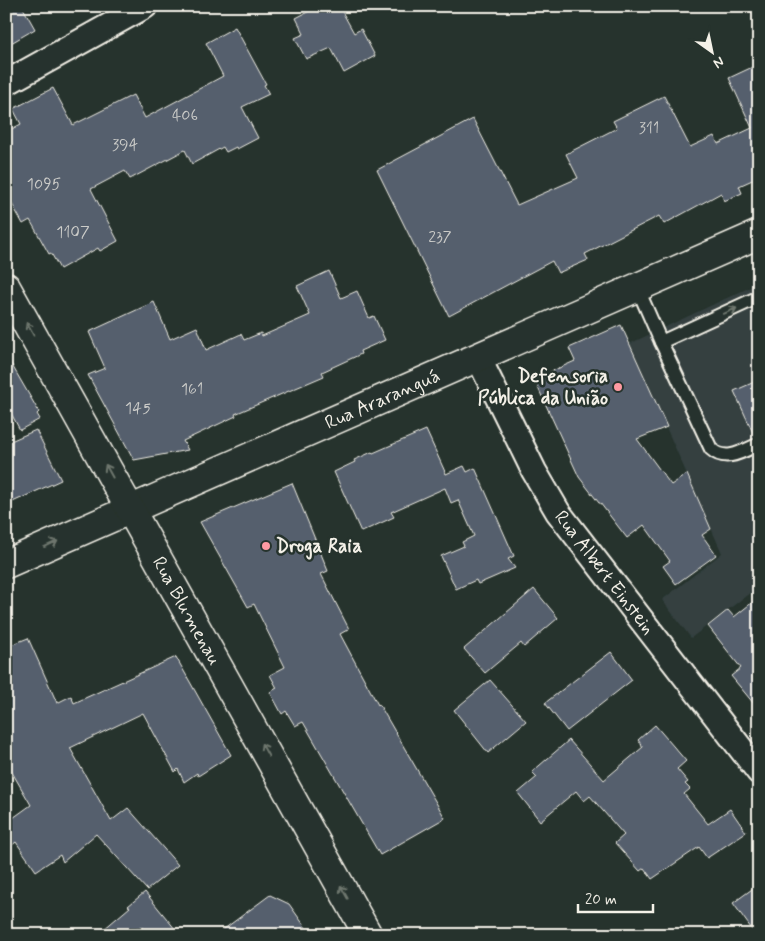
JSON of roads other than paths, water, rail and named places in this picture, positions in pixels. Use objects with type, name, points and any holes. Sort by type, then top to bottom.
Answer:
[{"type":"street","points":[[6,83],[144,6]]},
{"type":"street","name":"Rua Araranguá","points":[[6,564],[759,234]]},
{"type":"street","name":"Rua Blumenau","points":[[6,287],[368,935]]},
{"type":"street","name":"Rua Albert Einstein","points":[[478,357],[534,471],[558,512],[759,772]]},
{"type":"lane","points":[[638,287],[661,342],[712,449],[717,454],[731,456],[759,444]]},
{"type":"lane","points":[[661,342],[759,298]]},
{"type":"place","name":"Defensoria Pública da União","points":[[618,387]]},
{"type":"place","name":"Droga Raia","points":[[266,546]]}]
